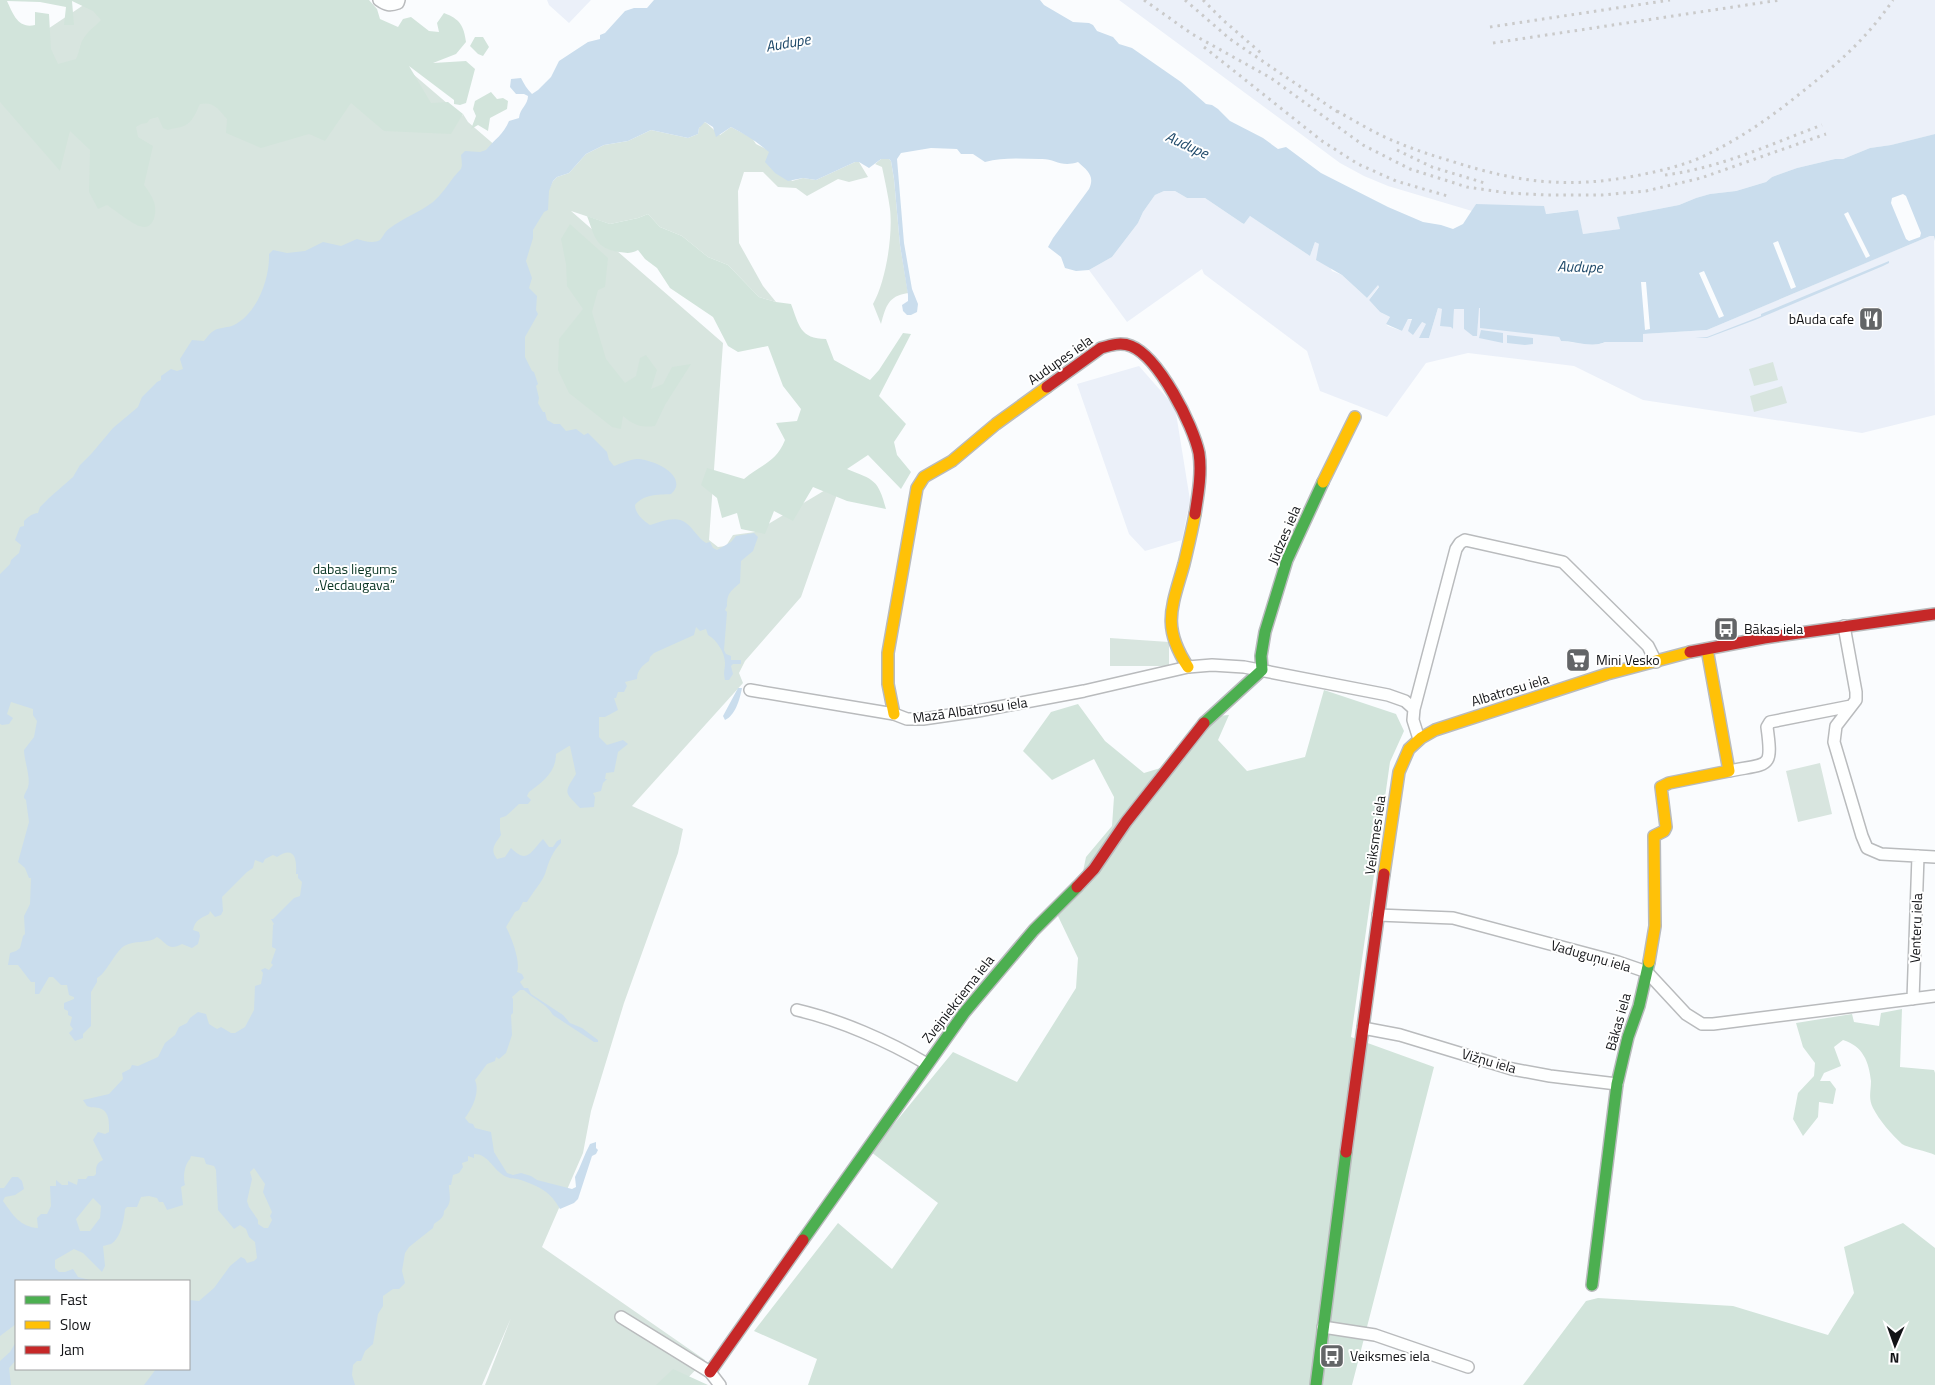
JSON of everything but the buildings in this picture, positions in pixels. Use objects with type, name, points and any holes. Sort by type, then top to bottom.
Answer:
[{"type":"street","points":[[379,0],[386,5],[393,5],[398,3],[399,0]]},
{"type":"street","name":"Audupes iela","points":[[894,714],[889,698],[886,673],[888,653],[917,488],[924,478],[952,461],[996,424],[1101,348],[1114,343],[1141,350],[1159,372],[1181,405],[1199,454],[1199,475],[1194,517],[1174,596],[1171,618],[1175,646],[1188,667]]},
{"type":"street","name":"Jūdzes iela","points":[[1262,670],[1261,656],[1265,632],[1287,560],[1299,531],[1356,417]]},
{"type":"street","points":[[1419,739],[1413,720],[1414,709],[1456,549],[1465,540],[1563,562],[1648,646],[1656,662]]},
{"type":"street","name":"Albatrosu iela","points":[[1419,739],[1443,727],[1707,648],[1844,626],[1935,614]]},
{"type":"street","points":[[1844,626],[1856,700],[1836,726],[1834,742],[1862,836],[1867,848],[1881,854],[1935,856]]},
{"type":"street","points":[[1707,648],[1729,771],[1755,766],[1769,759],[1767,726],[1770,722],[1851,706]]},
{"type":"street","points":[[1188,667],[1212,665],[1262,670],[1388,695],[1405,701],[1414,709]]},
{"type":"street","name":"Mazā Albatrosu iela","points":[[750,690],[894,714],[907,719],[923,719],[978,711],[1084,691],[1188,667]]},
{"type":"street","name":"Zvejniekciema iela","points":[[710,1372],[964,1013],[1028,937],[1094,869],[1126,822],[1204,723],[1262,670]]},
{"type":"street","name":"Veiksmes iela","points":[[1316,1385],[1378,915],[1399,772],[1402,759],[1419,739]]},
{"type":"street","name":"Bākas iela","points":[[1592,1285],[1617,1084],[1653,947],[1655,926],[1654,836],[1664,831],[1666,827],[1661,787],[1670,783],[1729,771]]},
{"type":"street","name":"Venteru iela","points":[[1913,999],[1918,856]]},
{"type":"street","name":"Vaduguņu iela","points":[[1378,915],[1453,918],[1618,962],[1646,972],[1686,1014],[1702,1024],[1935,996]]},
{"type":"street","points":[[797,1010],[818,1015],[906,1052],[927,1064]]},
{"type":"street","name":"Vižņu iela","points":[[1363,1028],[1400,1035],[1512,1069],[1550,1076],[1617,1084]]},
{"type":"street","points":[[621,1317],[710,1372],[720,1385]]},
{"type":"street","points":[[1323,1328],[1375,1335],[1468,1367]]},
{"type":"shaded area","points":[[0,0],[369,0],[377,9],[380,19],[398,27],[403,19],[411,17],[429,31],[439,32],[437,23],[444,13],[454,18],[462,27],[466,42],[456,54],[433,63],[466,61],[475,69],[466,103],[460,105],[454,104],[454,100],[409,66],[431,103],[448,102],[463,114],[451,134],[384,131],[351,103],[325,141],[309,134],[261,148],[226,133],[227,119],[213,105],[200,104],[190,122],[184,126],[168,130],[163,128],[158,117],[150,119],[147,123],[136,127],[138,137],[153,146],[144,185],[155,205],[155,213],[151,224],[144,227],[130,221],[107,205],[98,209],[89,192],[90,150],[70,131],[60,171],[0,102]],"holes":[[[7,1],[40,2],[66,7],[64,25],[74,25],[72,1],[93,11],[101,20],[84,37],[76,59],[58,64],[51,49],[49,14],[35,12],[35,25],[24,25],[17,19]]]},
{"type":"shaded area","points":[[547,0],[591,0],[569,23],[549,5]]},
{"type":"shaded area","points":[[1119,0],[1935,0],[1935,134],[1870,148],[1843,159],[1835,159],[1797,168],[1772,177],[1766,182],[1736,191],[1710,194],[1679,205],[1618,217],[1621,229],[1583,234],[1577,210],[1545,214],[1476,204],[1472,211],[1388,186],[1364,176],[1340,163]]},
{"type":"shaded area","points":[[475,37],[483,37],[489,47],[483,56],[470,46]]},
{"type":"shaded area","points":[[491,92],[497,99],[503,98],[508,101],[507,109],[490,118],[488,131],[478,125],[471,129],[476,116],[473,109],[475,101]]},
{"type":"shaded area","points":[[1164,191],[1175,191],[1187,198],[1205,198],[1244,224],[1250,216],[1310,256],[1315,242],[1319,244],[1332,271],[1342,275],[1367,298],[1377,284],[1379,286],[1369,300],[1380,312],[1390,317],[1386,324],[1388,326],[1402,331],[1408,319],[1422,322],[1426,324],[1429,338],[1438,308],[1442,309],[1453,329],[1454,309],[1464,309],[1464,329],[1477,336],[1478,308],[1480,308],[1480,327],[1559,337],[1561,341],[1579,343],[1601,344],[1605,342],[1643,341],[1643,334],[1707,330],[1930,236],[1934,236],[1935,415],[1862,433],[1643,400],[1574,366],[1468,353],[1426,363],[1387,417],[1320,391],[1307,351],[1204,274],[1202,269],[1127,322],[1089,270],[1112,257],[1138,223],[1155,195]]},
{"type":"shaded area","points":[[648,214],[660,227],[682,236],[708,257],[728,265],[759,297],[791,304],[802,329],[811,336],[826,339],[834,360],[870,380],[879,370],[903,333],[911,334],[879,396],[906,424],[894,442],[897,455],[911,472],[901,489],[868,455],[847,469],[874,482],[886,509],[847,501],[813,487],[793,521],[774,511],[765,534],[741,529],[737,513],[722,518],[717,498],[701,485],[707,468],[744,479],[773,458],[781,448],[785,440],[776,423],[797,421],[801,409],[783,386],[768,346],[738,352],[728,346],[713,317],[670,288],[657,268],[645,259],[638,250],[628,253],[619,252],[605,248],[600,244],[594,236],[587,216],[610,224]]},
{"type":"shaded area","points":[[570,224],[608,258],[605,287],[598,290],[592,312],[606,359],[625,383],[636,376],[640,358],[646,355],[657,370],[651,389],[663,384],[672,367],[691,364],[665,405],[655,426],[646,427],[638,425],[630,422],[623,416],[621,429],[612,427],[569,393],[558,370],[559,339],[583,309],[567,286],[566,264],[561,239]]},
{"type":"shaded area","points":[[1139,366],[1175,407],[1190,500],[1182,540],[1145,551],[1129,534],[1077,384]]},
{"type":"shaded area","points":[[1324,690],[1396,714],[1404,731],[1390,762],[1351,1037],[1434,1067],[1352,1385],[808,1385],[817,1359],[754,1331],[838,1223],[892,1269],[938,1203],[871,1152],[953,1052],[1017,1082],[1076,988],[1078,958],[1057,914],[1079,891],[1086,857],[1112,826],[1114,797],[1094,759],[1052,780],[1023,751],[1051,712],[1078,704],[1105,741],[1144,773],[1177,763],[1216,716],[1229,715],[1218,740],[1247,771],[1305,757]]},
{"type":"shaded area","points":[[1902,1009],[1900,1067],[1934,1070],[1935,1073],[1935,1155],[1902,1144],[1886,1127],[1871,1104],[1871,1081],[1867,1061],[1856,1046],[1843,1040],[1834,1047],[1841,1066],[1824,1073],[1820,1081],[1830,1081],[1836,1089],[1833,1104],[1819,1102],[1818,1117],[1803,1136],[1793,1119],[1798,1093],[1814,1076],[1815,1063],[1803,1047],[1796,1023],[1852,1014],[1854,1022],[1879,1026],[1881,1013]]},
{"type":"shaded area","points":[[1903,1223],[1935,1248],[1935,1385],[1523,1385],[1586,1301],[1598,1298],[1733,1306],[1828,1335],[1854,1293],[1844,1247]]},
{"type":"shaded area","points":[[673,1369],[708,1385],[656,1385]]},
{"type":"green space","name":"dabas liegums „Vecdaugava”","points":[[91,0],[399,62],[462,116],[463,114],[468,122],[548,191],[557,177],[569,173],[586,154],[604,145],[628,141],[651,130],[688,138],[698,134],[700,127],[705,122],[720,135],[731,127],[752,138],[756,144],[768,150],[792,181],[803,178],[816,180],[855,162],[859,162],[868,177],[849,182],[838,179],[807,196],[796,188],[778,187],[763,172],[744,172],[738,191],[739,243],[763,286],[776,302],[759,297],[728,265],[708,257],[682,236],[660,227],[648,214],[610,224],[571,211],[723,343],[709,540],[718,547],[726,546],[733,535],[755,532],[842,480],[801,597],[745,661],[739,673],[743,683],[632,806],[683,829],[678,853],[624,1003],[591,1111],[583,1153],[542,1247],[705,1360],[681,1385],[485,1385],[511,1318],[482,1385],[0,1385],[0,55],[21,47]]},
{"type":"green space","points":[[881,159],[889,159],[891,161],[900,245],[908,293],[901,294],[892,299],[881,324],[873,304],[882,283],[888,258],[891,220],[882,167],[875,164]]},
{"type":"green space","points":[[1773,362],[1778,380],[1754,386],[1749,369]]},
{"type":"green space","points":[[1782,386],[1787,403],[1754,412],[1750,396]]},
{"type":"green space","points":[[1110,638],[1169,642],[1169,666],[1110,666]]},
{"type":"green space","points":[[1820,763],[1832,814],[1798,822],[1786,771]]},
{"type":"water","name":"Audupe","points":[[654,0],[1040,0],[1044,5],[1073,22],[1089,23],[1097,31],[1113,37],[1119,44],[1132,48],[1181,82],[1206,104],[1218,109],[1230,121],[1263,138],[1278,149],[1286,147],[1321,173],[1388,207],[1423,222],[1453,229],[1463,224],[1476,204],[1544,206],[1546,214],[1578,210],[1583,234],[1620,229],[1617,217],[1679,205],[1710,194],[1736,191],[1766,182],[1772,177],[1797,168],[1835,159],[1843,159],[1870,148],[1935,134],[1935,241],[1934,236],[1930,236],[1707,330],[1643,334],[1643,342],[1589,344],[1561,341],[1559,337],[1480,328],[1479,308],[1477,336],[1473,336],[1464,329],[1464,309],[1454,309],[1453,329],[1440,326],[1442,309],[1438,308],[1429,338],[1419,338],[1426,324],[1422,322],[1413,335],[1408,331],[1412,319],[1408,319],[1402,331],[1386,324],[1390,317],[1380,312],[1369,300],[1379,287],[1378,285],[1367,298],[1342,275],[1316,260],[1319,244],[1315,242],[1310,256],[1250,216],[1244,224],[1205,198],[1187,198],[1175,191],[1164,191],[1155,195],[1138,223],[1112,257],[1089,270],[1076,271],[1065,268],[1061,257],[1048,247],[1089,189],[1091,177],[1082,165],[1078,162],[1067,164],[1045,159],[1006,159],[985,162],[973,154],[961,154],[957,149],[931,148],[901,153],[897,159],[904,243],[912,289],[918,304],[917,312],[907,315],[903,311],[902,305],[908,301],[908,295],[900,245],[894,179],[889,159],[881,159],[869,168],[859,162],[855,162],[816,180],[803,178],[788,181],[775,173],[765,162],[769,152],[741,132],[731,127],[716,137],[713,127],[705,122],[699,128],[698,134],[688,138],[651,130],[628,141],[604,145],[586,154],[569,173],[557,177],[553,181],[549,191],[548,210],[544,212],[533,230],[533,238],[526,261],[532,278],[529,288],[537,296],[536,310],[538,314],[525,337],[525,357],[534,372],[538,384],[536,386],[539,398],[538,403],[543,412],[545,412],[547,420],[554,424],[560,424],[566,431],[576,429],[584,435],[588,433],[607,452],[609,460],[614,466],[637,459],[649,461],[669,471],[676,481],[675,490],[671,494],[647,497],[635,505],[638,514],[650,525],[668,520],[682,521],[689,525],[703,541],[706,543],[710,542],[713,548],[717,550],[731,542],[736,536],[754,533],[758,537],[753,551],[741,561],[740,583],[730,593],[725,610],[727,612],[724,650],[726,654],[731,656],[731,660],[741,660],[741,664],[733,664],[731,666],[733,674],[729,680],[725,680],[725,659],[720,647],[708,635],[706,629],[700,631],[696,627],[694,635],[654,653],[649,661],[639,670],[637,679],[625,682],[627,686],[624,692],[618,692],[616,698],[614,698],[618,710],[605,717],[599,717],[599,737],[607,745],[623,740],[628,744],[618,752],[614,772],[606,773],[605,779],[607,779],[603,783],[601,791],[593,793],[595,797],[594,807],[580,808],[569,795],[569,786],[576,774],[569,746],[556,754],[551,771],[544,780],[529,792],[527,796],[531,800],[528,804],[519,804],[506,816],[500,818],[501,835],[493,849],[497,859],[505,857],[511,848],[516,853],[525,856],[543,839],[549,847],[553,847],[561,839],[561,843],[548,864],[545,875],[527,902],[523,902],[519,910],[515,912],[506,927],[517,956],[517,972],[522,974],[524,978],[520,982],[524,988],[528,988],[531,994],[563,1015],[570,1023],[582,1028],[598,1040],[598,1042],[594,1042],[553,1015],[544,1005],[524,990],[520,990],[512,997],[512,1035],[506,1053],[499,1059],[496,1057],[495,1061],[487,1064],[475,1080],[477,1089],[475,1099],[465,1118],[475,1128],[491,1132],[494,1152],[507,1173],[513,1175],[521,1173],[537,1180],[572,1189],[576,1187],[575,1177],[590,1144],[596,1142],[598,1150],[592,1156],[578,1199],[574,1203],[560,1209],[548,1194],[539,1188],[519,1179],[503,1175],[483,1156],[474,1154],[474,1158],[468,1156],[468,1161],[462,1163],[463,1167],[459,1173],[453,1175],[451,1185],[449,1185],[450,1201],[442,1217],[434,1224],[433,1228],[409,1247],[405,1253],[402,1271],[405,1283],[399,1289],[393,1289],[383,1296],[383,1306],[378,1314],[373,1344],[365,1351],[361,1361],[357,1361],[353,1365],[352,1375],[355,1385],[144,1385],[155,1370],[190,1370],[190,1300],[199,1301],[214,1288],[230,1266],[241,1257],[247,1263],[257,1258],[255,1242],[249,1237],[246,1229],[240,1225],[234,1229],[218,1210],[216,1170],[214,1166],[206,1164],[204,1158],[191,1156],[184,1172],[185,1185],[181,1187],[183,1205],[167,1210],[163,1202],[159,1202],[157,1198],[149,1196],[141,1197],[137,1207],[127,1207],[117,1238],[111,1244],[103,1246],[105,1266],[102,1272],[83,1253],[74,1249],[55,1260],[55,1268],[59,1272],[73,1269],[78,1277],[90,1280],[15,1280],[15,1325],[0,1336],[0,1188],[4,1188],[12,1177],[18,1177],[22,1181],[24,1189],[15,1195],[5,1197],[3,1201],[22,1223],[38,1228],[37,1218],[41,1214],[47,1214],[51,1206],[50,1186],[56,1186],[56,1180],[62,1185],[68,1185],[68,1181],[77,1185],[78,1179],[94,1176],[96,1174],[96,1167],[103,1160],[93,1140],[98,1132],[105,1134],[109,1132],[107,1115],[99,1108],[87,1106],[83,1100],[109,1094],[123,1079],[122,1073],[130,1069],[132,1065],[138,1066],[158,1057],[165,1043],[175,1035],[179,1027],[187,1023],[198,1012],[206,1014],[209,1024],[217,1029],[221,1027],[231,1033],[235,1033],[245,1027],[254,1010],[255,986],[261,984],[263,973],[261,970],[265,968],[269,970],[273,965],[271,963],[276,949],[272,947],[274,924],[271,919],[294,898],[300,896],[302,882],[298,878],[298,874],[296,874],[295,859],[291,853],[277,857],[273,855],[265,859],[263,863],[255,860],[253,868],[222,897],[223,911],[221,915],[215,917],[210,911],[209,914],[195,924],[193,930],[199,932],[200,936],[198,944],[192,948],[182,944],[170,947],[157,937],[150,941],[124,946],[97,978],[97,982],[91,992],[91,1026],[83,1034],[83,1038],[75,1041],[69,1033],[73,1029],[70,1025],[72,1017],[64,1009],[64,1003],[74,999],[74,997],[69,995],[67,985],[61,985],[53,977],[49,977],[39,994],[35,994],[35,982],[31,982],[18,965],[8,965],[10,953],[20,948],[25,934],[24,916],[30,904],[31,878],[29,878],[25,868],[18,862],[29,822],[26,800],[24,798],[29,783],[24,750],[34,737],[37,721],[33,715],[33,709],[11,702],[7,714],[13,718],[9,724],[0,724],[0,574],[19,553],[21,545],[15,540],[20,527],[24,526],[24,521],[29,517],[38,513],[40,507],[73,477],[80,465],[113,428],[138,407],[142,397],[161,380],[161,376],[171,369],[177,371],[183,369],[180,359],[192,340],[204,341],[217,329],[234,325],[249,313],[264,284],[269,254],[273,250],[287,253],[305,251],[323,242],[341,246],[357,239],[371,242],[380,240],[388,229],[428,206],[439,196],[461,168],[461,155],[465,151],[480,152],[486,150],[502,133],[509,121],[519,118],[528,96],[516,94],[510,87],[511,79],[521,78],[532,94],[551,77],[559,61],[588,42],[600,39],[600,35],[605,33],[625,11],[634,8],[647,8]],"holes":[[[254,1168],[265,1184],[263,1192],[272,1212],[270,1216],[272,1220],[268,1228],[258,1224],[258,1220],[247,1201],[252,1179],[250,1172]],[[93,1198],[101,1206],[100,1218],[90,1231],[80,1231],[76,1219]]]},
{"type":"water","points":[[1889,261],[1889,263],[1883,266],[1755,320],[1707,338],[1695,338],[1707,337],[1761,316],[1761,314]]},
{"type":"water","points":[[1481,330],[1503,333],[1503,343],[1479,338]]},
{"type":"water","points":[[1507,335],[1533,338],[1533,344],[1507,343]]},
{"type":"water","points":[[738,688],[742,688],[736,707],[732,715],[725,720],[723,716]]},
{"type":"water","points":[[15,1344],[15,1361],[9,1368],[11,1385],[0,1385],[0,1361],[10,1352]]},
{"type":"pier","points":[[1903,194],[1906,196],[1921,233],[1920,237],[1909,241],[1906,239],[1891,203],[1892,198]]},
{"type":"pier","points":[[1848,212],[1870,256],[1866,258],[1844,214]]},
{"type":"pier","points":[[1778,241],[1796,287],[1791,289],[1773,243]]},
{"type":"pier","points":[[1704,271],[1724,316],[1719,318],[1699,273]]},
{"type":"pier","points":[[1641,282],[1646,282],[1650,329],[1645,330]]},
{"type":"railway","points":[[1144,0],[1192,34],[1271,78],[1363,145],[1410,169],[1467,187],[1508,193],[1547,195],[1602,195],[1646,191],[1701,178],[1826,134]]},
{"type":"railway","points":[[1185,0],[1230,39],[1342,115]]},
{"type":"railway","points":[[1203,0],[1261,53]]},
{"type":"railway","points":[[1490,27],[1670,0]]},
{"type":"railway","points":[[1493,43],[1780,0]]},
{"type":"railway","points":[[1337,111],[1379,134],[1408,147],[1476,168],[1522,179],[1567,183],[1590,182],[1640,175],[1695,160],[1734,140],[1767,119],[1811,85],[1849,52],[1872,28],[1893,0]]},
{"type":"railway","points":[[1204,47],[1322,141],[1358,164],[1396,181],[1451,197]]},
{"type":"railway","points":[[1665,175],[1685,172],[1725,161],[1822,125]]},
{"type":"railway","points":[[1397,150],[1432,167],[1488,184]]},
{"type":"traffic: fast","points":[[1204,723],[1262,670],[1261,656],[1265,632],[1287,560],[1323,482]]},
{"type":"traffic: fast","points":[[803,1240],[964,1013],[1034,930],[1077,887]]},
{"type":"traffic: fast","points":[[1592,1285],[1617,1084],[1649,962]]},
{"type":"traffic: fast","points":[[1316,1385],[1346,1152]]},
{"type":"traffic: slow","points":[[894,714],[888,684],[888,653],[917,488],[924,477],[952,461],[996,424],[1047,387]]},
{"type":"traffic: slow","points":[[1323,482],[1355,417]]},
{"type":"traffic: slow","points":[[1188,667],[1174,640],[1171,616],[1195,514]]},
{"type":"traffic: slow","points":[[1649,962],[1655,926],[1654,836],[1664,831],[1666,827],[1661,787],[1669,783],[1729,771],[1707,649]]},
{"type":"traffic: slow","points":[[1384,874],[1399,772],[1409,749],[1421,738],[1435,730],[1607,674],[1690,652]]},
{"type":"traffic: jam","points":[[1047,387],[1101,348],[1124,344],[1142,353],[1153,363],[1173,393],[1196,441],[1200,468],[1195,514]]},
{"type":"traffic: jam","points":[[1690,652],[1764,638],[1935,614]]},
{"type":"traffic: jam","points":[[1077,887],[1094,869],[1126,822],[1204,723]]},
{"type":"traffic: jam","points":[[1346,1152],[1384,874]]},
{"type":"traffic: jam","points":[[710,1372],[803,1240]]},
{"type":"place","name":"bAuda cafe","points":[[1871,319]]},
{"type":"place","name":"Bākas iela","points":[[1726,629]]},
{"type":"place","name":"Mini Vesko","points":[[1578,660]]},
{"type":"place","name":"Veiksmes iela","points":[[1332,1356]]}]
